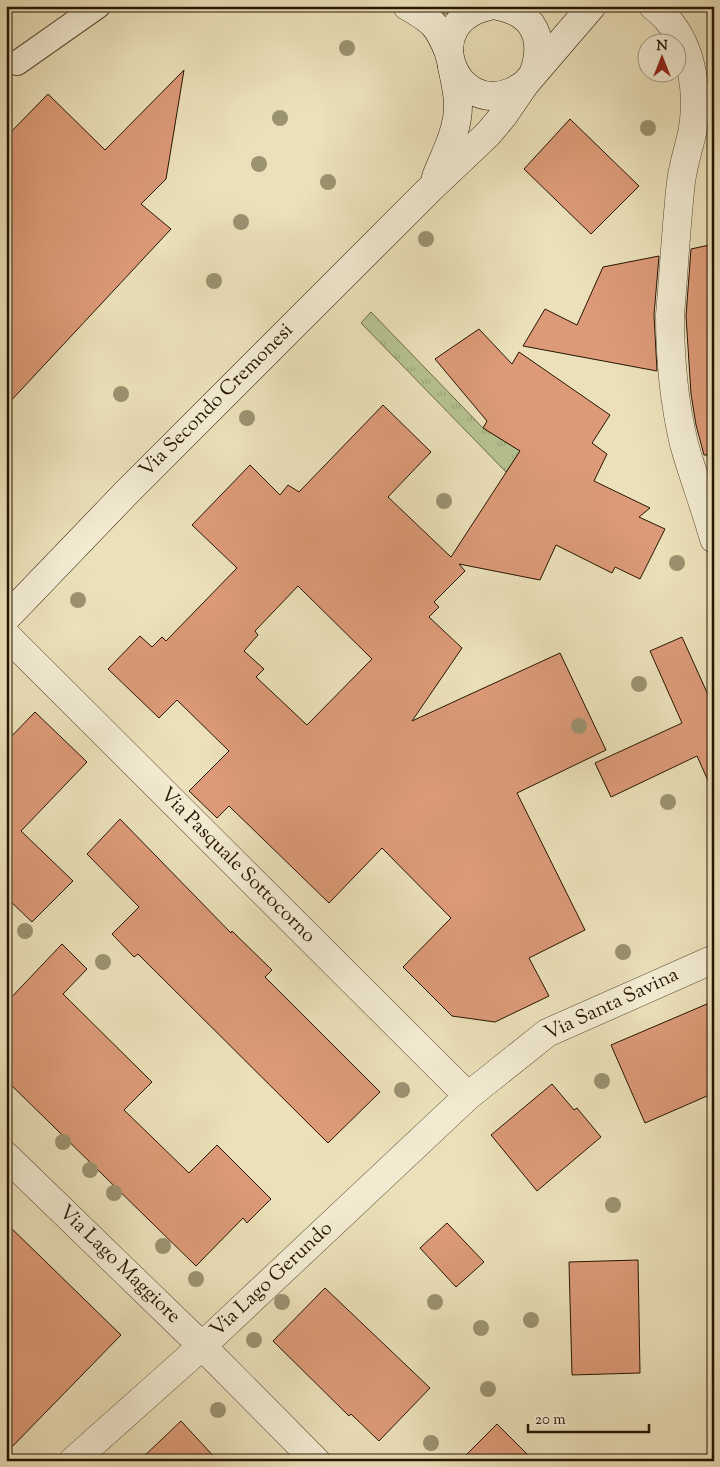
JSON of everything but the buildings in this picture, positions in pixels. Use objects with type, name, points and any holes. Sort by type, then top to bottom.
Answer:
[{"type":"street","points":[[407,6],[434,24],[442,34],[450,60],[459,79],[470,89],[483,94],[498,96],[511,92],[529,78],[539,57],[538,41],[533,27],[522,16],[504,7],[478,9],[465,16],[456,26],[450,40],[450,60]]},
{"type":"street","points":[[653,6],[676,30],[692,73],[695,94],[692,134],[681,182],[670,333],[679,419],[684,444],[713,537]]},
{"type":"street","name":"Via Secondo Cremonesi","points":[[6,618],[134,485],[431,188],[488,134],[529,78],[591,8]]},
{"type":"street","name":"Via Secondo Cremonesi","points":[[431,188],[455,127],[458,108],[457,92],[450,60]]},
{"type":"street","name":"Via Pasquale Sottocorno","points":[[6,635],[468,1096]]},
{"type":"street","name":"Via Santa Savina","points":[[468,1096],[547,1032],[714,959]]},
{"type":"street","name":"Via Lago Gerundo","points":[[73,1461],[202,1346],[468,1096]]},
{"type":"street","name":"Via Lago Maggiore","points":[[6,1156],[202,1346],[316,1461]]},
{"type":"lane","points":[[17,63],[98,6]]},
{"type":"green space","points":[[429,6],[452,6],[453,12],[445,14]]},
{"type":"green space","points":[[371,312],[483,428],[520,451],[506,472],[361,323]]}]
